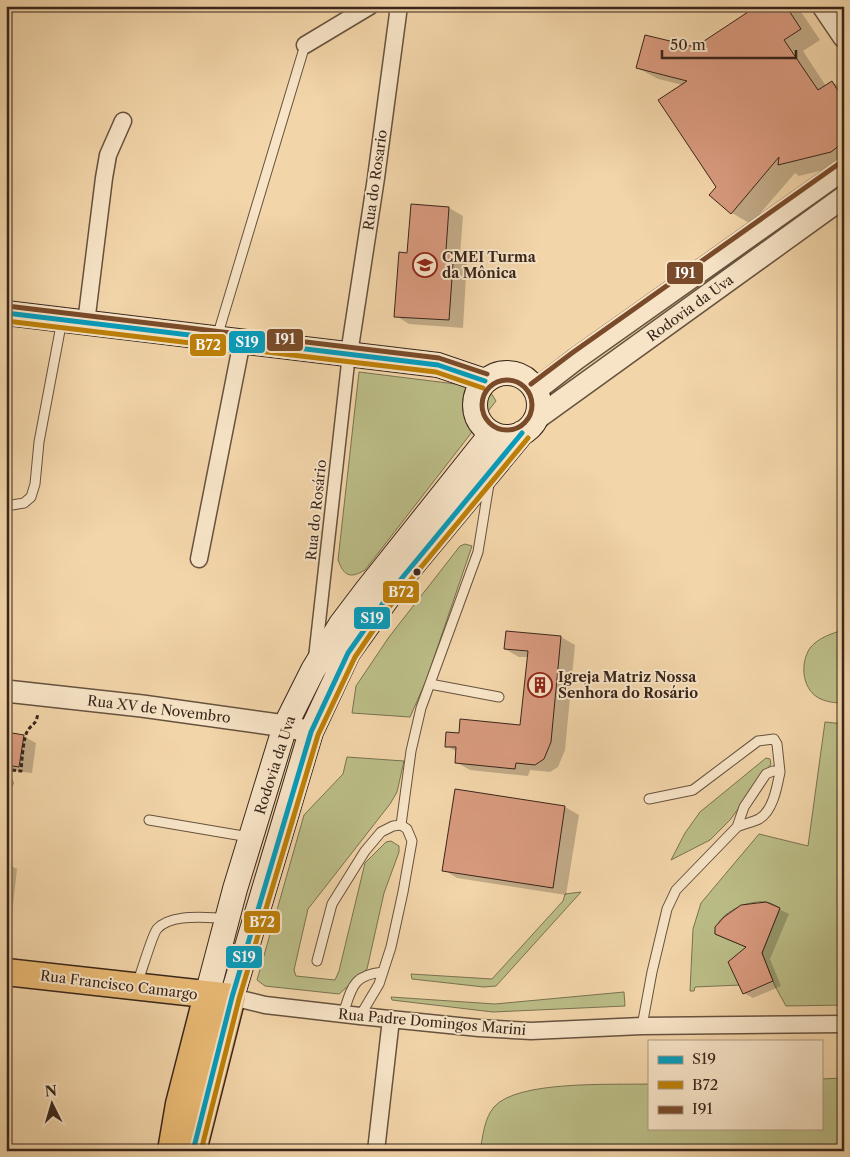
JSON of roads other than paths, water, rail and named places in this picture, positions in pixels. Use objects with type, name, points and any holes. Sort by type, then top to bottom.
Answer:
[{"type":"main road","points":[[6,313],[438,365],[485,381]]},
{"type":"main road","points":[[513,373],[523,376],[536,390],[539,410],[529,426],[512,436],[492,433],[484,427],[478,418],[475,398],[479,389],[485,381],[498,374],[513,373]]},
{"type":"main road","name":"Rodovia da Uva","points":[[171,1151],[179,1104],[219,996],[311,732],[348,653],[402,578],[491,469],[529,426]]},
{"type":"main road","name":"Rodovia da Uva","points":[[193,1151],[219,996],[227,918],[285,726],[313,670],[341,624],[492,433]]},
{"type":"main road","name":"Rua Francisco Camargo","points":[[6,972],[219,996]]},
{"type":"street","points":[[304,45],[370,6]]},
{"type":"street","name":"Rua do Rosario","points":[[349,354],[376,178],[399,6]]},
{"type":"street","points":[[824,6],[844,37]]},
{"type":"street","points":[[86,323],[108,155],[123,122]]},
{"type":"street","name":"Rodovia da Uva","points":[[536,390],[576,359],[844,168]]},
{"type":"street","name":"Rodovia da Uva","points":[[529,426],[844,197]]},
{"type":"street","points":[[199,559],[242,341]]},
{"type":"street","name":"Rua do Rosário","points":[[313,670],[349,354]]},
{"type":"street","name":"Rua XV de Novembro","points":[[6,691],[142,706],[285,726],[311,732]]},
{"type":"street","name":"Rua Padre Domingos Marini","points":[[219,996],[265,1005],[479,1028],[531,1030],[642,1026],[844,1024]]},
{"type":"street","points":[[376,1151],[391,1019]]},
{"type":"lane","points":[[217,338],[304,45]]},
{"type":"lane","points":[[6,506],[24,504],[31,497],[35,484],[39,442],[62,320]]},
{"type":"lane","points":[[401,825],[411,751],[421,708],[478,552],[491,469]]},
{"type":"lane","points":[[430,684],[499,697]]},
{"type":"lane","points":[[649,800],[693,790],[758,741],[774,738],[778,744],[780,772],[777,788],[768,810],[760,818],[736,827]]},
{"type":"lane","points":[[642,1026],[652,972],[667,909],[676,890],[736,827],[744,808],[766,774],[780,772]]},
{"type":"lane","points":[[149,820],[252,837]]},
{"type":"lane","points":[[317,961],[332,904],[337,895],[365,851],[382,832],[393,826],[401,825],[406,829],[412,841],[393,938],[379,984],[360,1016]]},
{"type":"lane","points":[[136,987],[156,930],[168,921],[190,918],[227,918]]},
{"type":"lane","points":[[343,1014],[353,986],[358,980],[368,973],[383,972]]},
{"type":"place","name":"CMEI Turma da Mônica","points":[[425,265]]},
{"type":"place","name":"Igreja Matriz Nossa Senhora do Rosário","points":[[540,685]]}]
